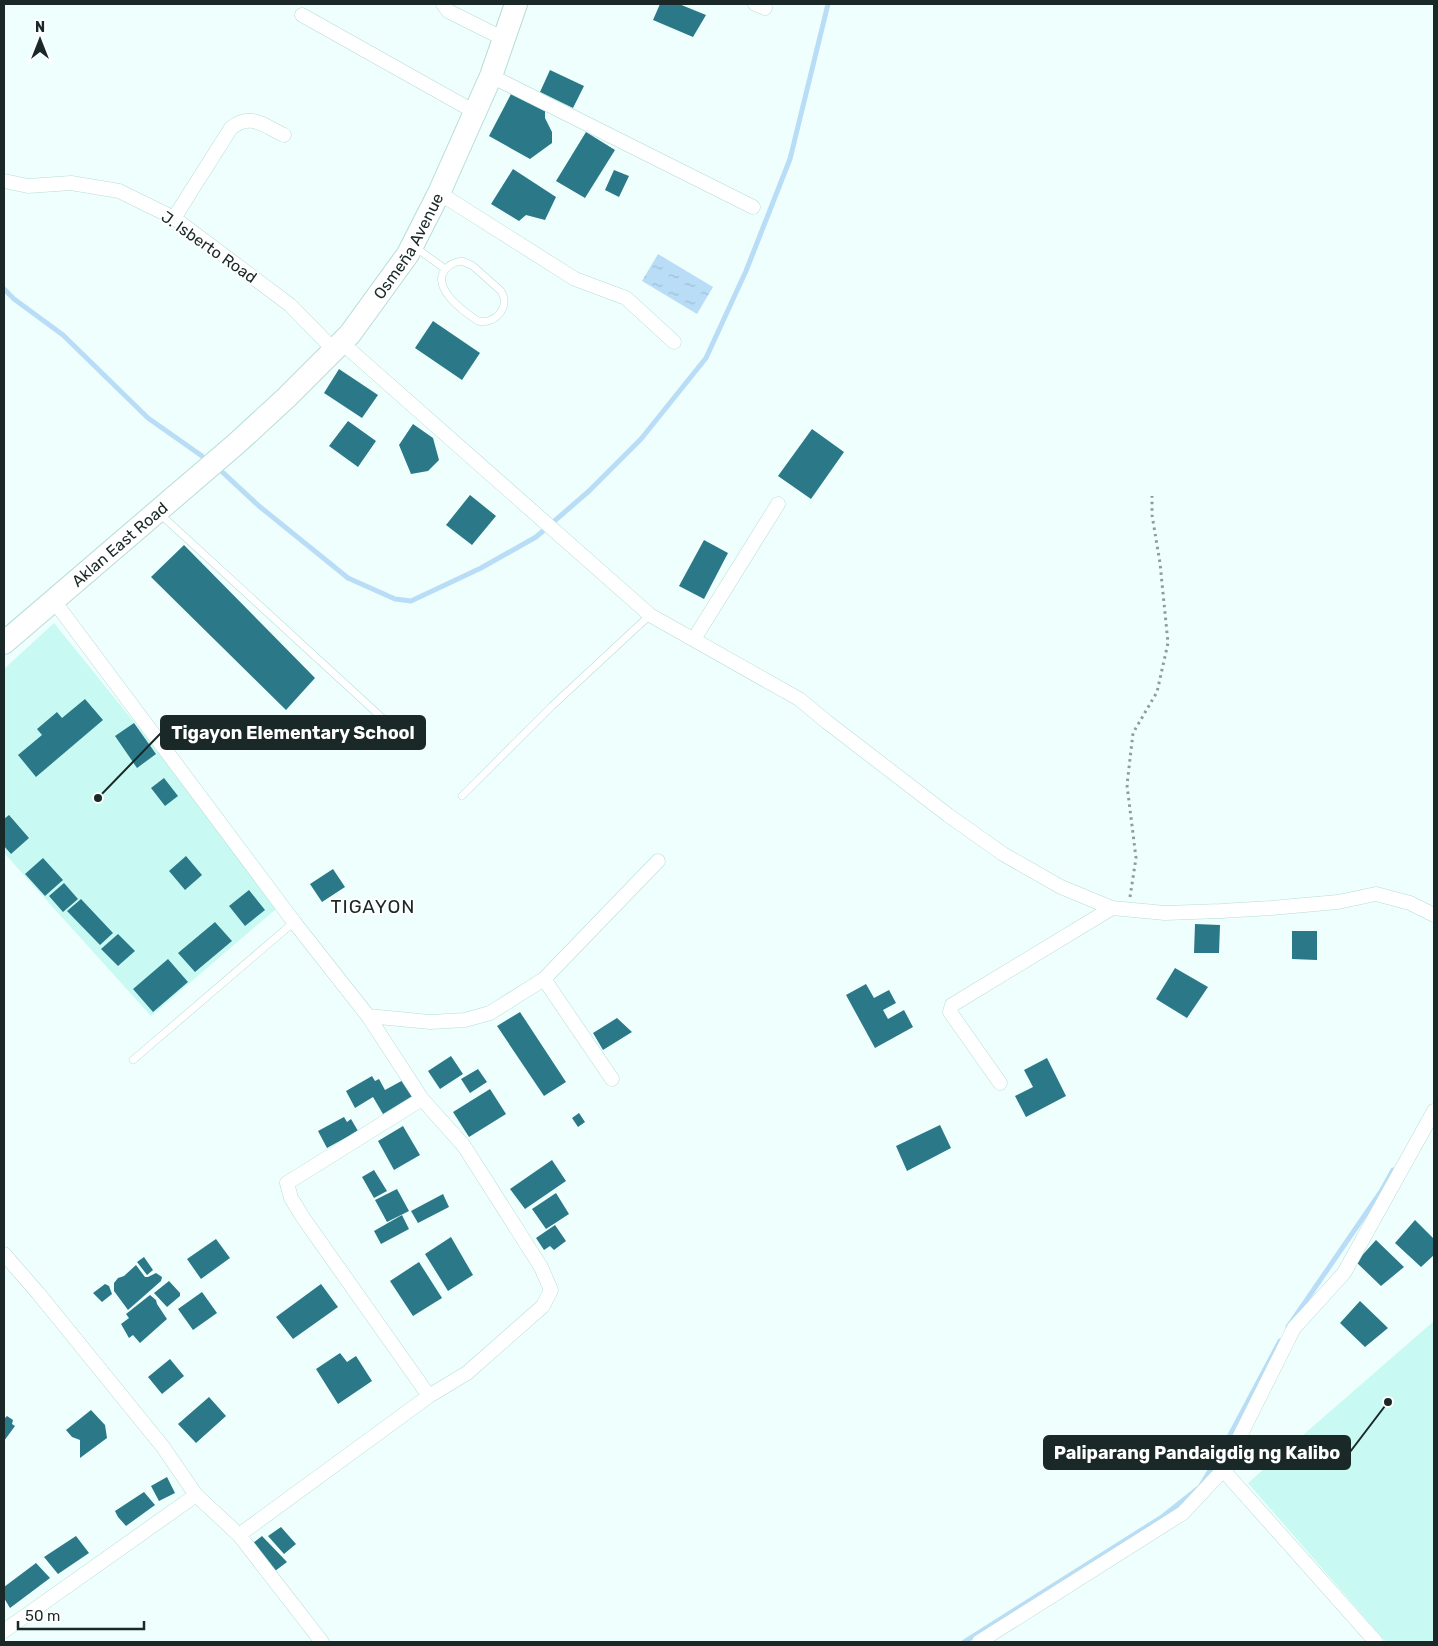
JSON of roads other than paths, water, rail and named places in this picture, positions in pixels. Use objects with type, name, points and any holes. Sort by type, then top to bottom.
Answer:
[{"type":"main road","name":"Osmeña Avenue","points":[[236,444],[338,347],[356,326],[412,246],[439,193],[491,76],[516,4]]},
{"type":"main road","name":"Aklan East Road","points":[[4,643],[236,444]]},
{"type":"street","points":[[443,4],[448,11],[504,39]]},
{"type":"street","points":[[302,15],[475,112]]},
{"type":"street","points":[[491,76],[753,207]]},
{"type":"street","points":[[174,218],[231,128],[240,121],[252,119],[284,135]]},
{"type":"street","name":"J. Isberto Road","points":[[4,181],[28,186],[71,183],[119,192],[174,218],[290,305],[650,615],[799,699],[925,797],[1003,854],[1061,888],[1112,908],[1165,913],[1221,912],[1338,902],[1376,894],[1410,903],[1434,915]]},
{"type":"street","points":[[439,193],[575,279],[626,298],[674,342]]},
{"type":"street","points":[[694,639],[778,504]]},
{"type":"street","points":[[54,600],[294,922],[368,1016],[422,1099],[464,1146],[541,1267],[551,1290],[543,1306],[467,1373],[429,1396],[239,1535]]},
{"type":"street","points":[[368,1016],[430,1022],[465,1020],[490,1014],[544,978],[658,862]]},
{"type":"street","points":[[1000,1083],[950,1012],[952,1005],[1112,908]]},
{"type":"street","points":[[544,978],[612,1079]]},
{"type":"street","points":[[422,1099],[287,1183],[291,1198],[304,1219],[429,1396]]},
{"type":"street","points":[[979,1642],[1182,1513],[1223,1470],[1294,1328],[1344,1273],[1434,1111]]},
{"type":"street","points":[[4,1254],[163,1447],[196,1495],[239,1535],[322,1642]]},
{"type":"street","points":[[1223,1470],[1376,1642]]},
{"type":"street","points":[[4,1631],[196,1495]]},
{"type":"lane","points":[[412,246],[445,269]]},
{"type":"lane","points":[[456,262],[468,263],[501,291],[504,296],[504,306],[495,319],[483,322],[478,321],[444,292],[441,280],[445,269],[456,262]]},
{"type":"lane","points":[[157,512],[403,737]]},
{"type":"lane","points":[[462,796],[552,706],[650,615]]},
{"type":"lane","points":[[133,1060],[294,922]]},
{"type":"water","points":[[658,254],[713,287],[697,314],[642,281]]},
{"type":"waterway","points":[[218,468],[259,506],[348,578],[395,599],[411,601],[481,568],[536,537],[589,491],[641,439],[706,358],[746,271],[790,159],[828,4]]},
{"type":"waterway","points":[[4,289],[14,299],[63,335],[148,418],[202,456]]},
{"type":"waterway","points":[[1288,1327],[1382,1190],[1393,1170]]},
{"type":"waterway","points":[[964,1642],[1162,1517],[1200,1487],[1220,1454],[1280,1341]]},
{"type":"place","name":"Tigayon Elementary School","points":[[98,798]]},
{"type":"place","name":"Paliparang Pandaigdig ng Kalibo","points":[[1388,1402]]},
{"type":"district","name":"TIGAYON","points":[[373,906]]}]
